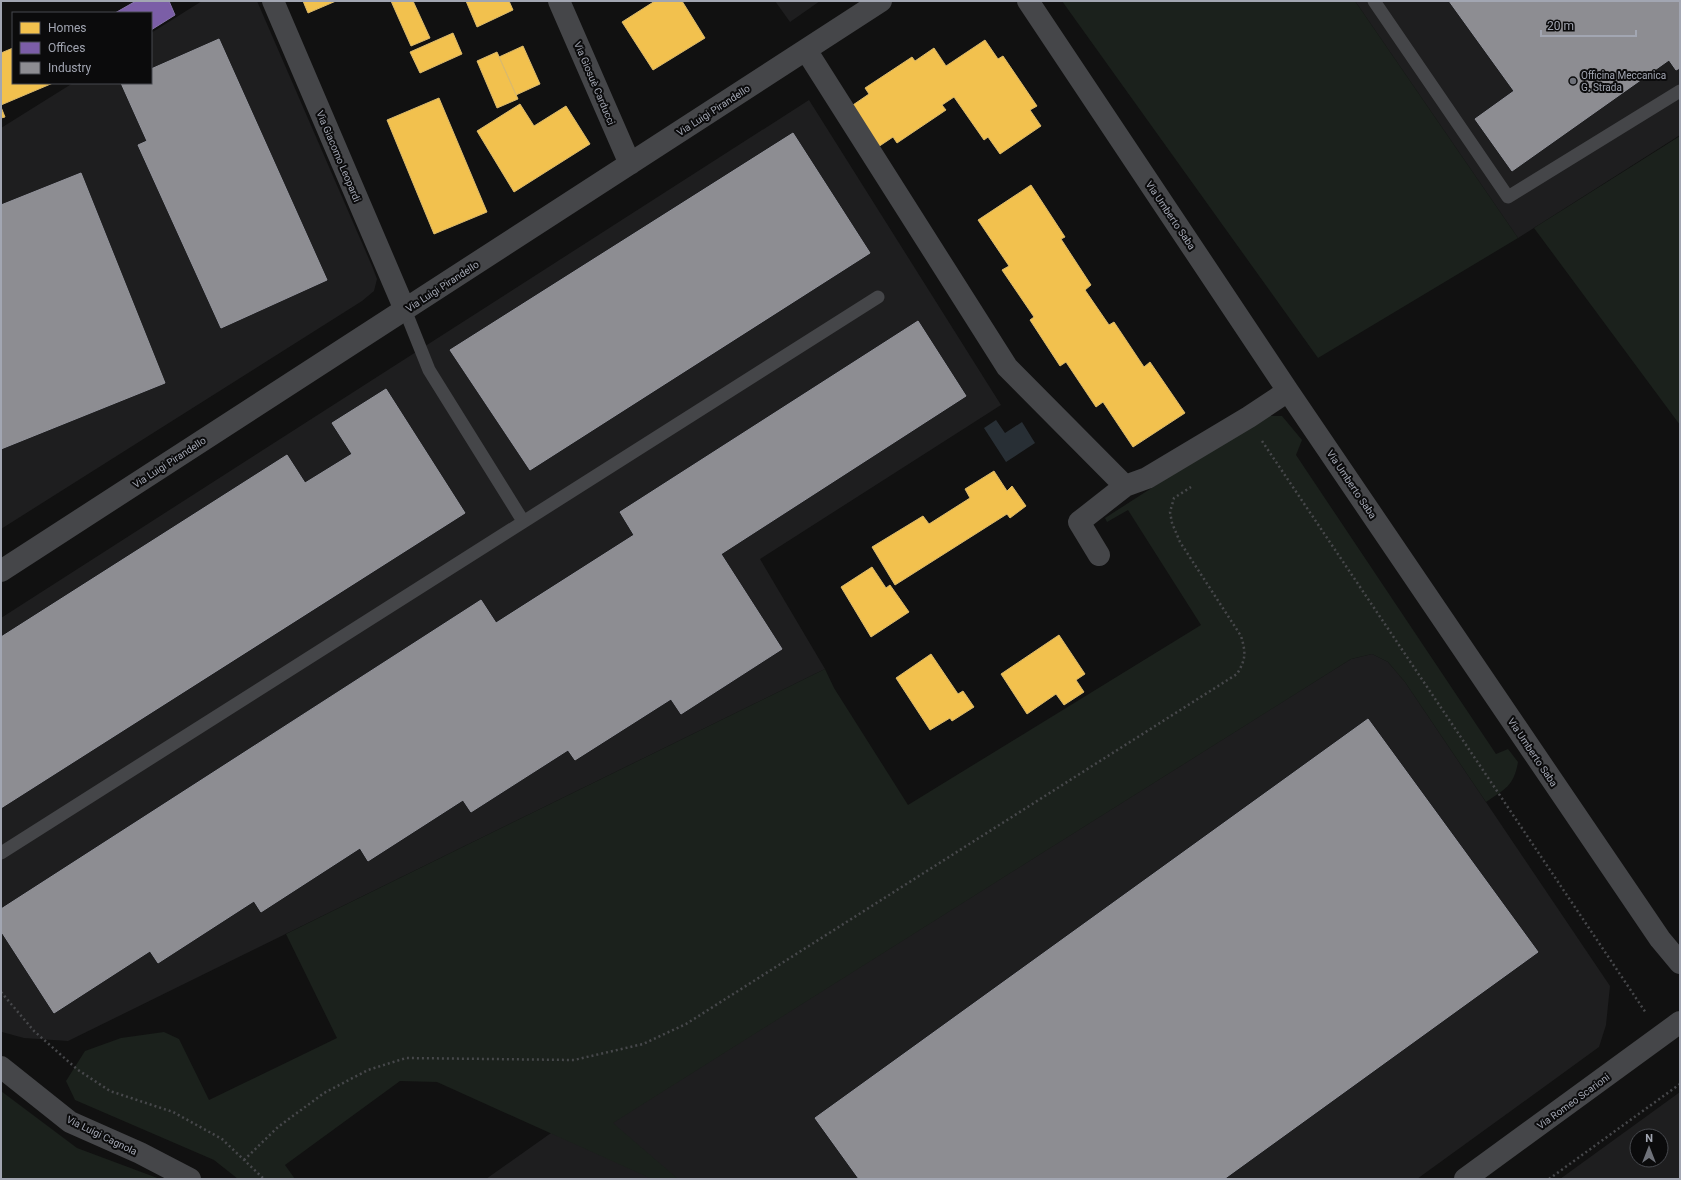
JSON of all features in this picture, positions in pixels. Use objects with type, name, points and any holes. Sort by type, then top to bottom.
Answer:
[{"type":"street","name":"Via Giacomo Leopardi","points":[[273,1],[405,310]]},
{"type":"street","name":"Via Giosuè Carducci","points":[[559,1],[630,164]]},
{"type":"street","name":"Via Luigi Pirandello","points":[[1,571],[881,1]]},
{"type":"street","name":"Via Umberto Saba","points":[[1028,1],[1288,391],[1660,939],[1680,963]]},
{"type":"street","points":[[806,50],[1007,367],[1124,486]]},
{"type":"street","points":[[1098,556],[1079,522],[1124,486],[1148,478],[1250,417],[1288,391]]},
{"type":"street","name":"Via Romeo Scarioni","points":[[1466,1179],[1680,1022]]},
{"type":"street","name":"Via Luigi Cagnola","points":[[1,1067],[70,1122],[140,1153],[190,1179]]},
{"type":"lane","points":[[1374,1],[1508,197],[1680,91]]},
{"type":"lane","points":[[1,853],[878,297]]},
{"type":"lane","points":[[405,310],[429,370],[523,521]]},
{"type":"path","points":[[1250,417],[1261,441],[1662,1036]]},
{"type":"path","points":[[1261,441],[1267,437]]},
{"type":"path","points":[[244,1160],[278,1127],[324,1093],[368,1070],[406,1058],[574,1060],[643,1044],[686,1024],[1237,674],[1245,661],[1244,646],[1241,636],[1180,542],[1172,523],[1170,512],[1174,498],[1193,485]]},
{"type":"path","points":[[1,992],[34,1031],[78,1070],[110,1091],[172,1112],[222,1139],[264,1179]]},
{"type":"path","points":[[1548,1179],[1680,1084]]},
{"type":"shaded area","points":[[202,1],[257,1],[372,266],[377,279],[374,291],[362,301],[1,529],[1,128],[71,84],[152,84],[152,32]]},
{"type":"shaded area","points":[[775,1],[820,1],[790,22]]},
{"type":"shaded area","points":[[1062,1],[1355,1],[1518,238],[1318,358]]},
{"type":"shaded area","points":[[1355,1],[1680,1],[1680,135],[1518,238]]},
{"type":"shaded area","points":[[809,100],[1001,405],[760,559],[825,669],[68,1041],[24,1038],[2,1032],[1,618]]},
{"type":"shaded area","points":[[1680,136],[1680,425],[1534,228]]},
{"type":"shaded area","points":[[1266,416],[1282,416],[1302,440],[1296,455],[1496,754],[1508,749],[1518,762],[1514,777],[1508,786],[1486,802],[1405,682],[1388,662],[1372,654],[1351,659],[613,1123],[678,1179],[652,1179],[437,1082],[400,1081],[285,1165],[295,1179],[238,1179],[214,1160],[75,1100],[66,1081],[85,1051],[121,1038],[164,1032],[179,1039],[209,1100],[337,1038],[286,934],[825,669],[834,688],[908,805],[1201,625],[1128,510],[1107,522],[1105,518],[1259,419]]},
{"type":"shaded area","points":[[996,420],[1005,433],[1022,422],[1035,443],[1006,462],[984,428]]},
{"type":"shaded area","points":[[1372,654],[1388,662],[1405,682],[1610,986],[1606,1025],[1599,1047],[1417,1179],[486,1179],[551,1133],[612,1123],[1351,659]]},
{"type":"shaded area","points":[[1,1091],[77,1148],[160,1179],[1,1179]]},
{"type":"shaded area","points":[[1680,1092],[1680,1179],[1560,1179],[1629,1129],[1629,1168],[1669,1168],[1669,1128],[1630,1128]]},
{"type":"building: Homes","points":[[303,1],[336,1],[308,13]]},
{"type":"building: Homes","points":[[391,1],[413,1],[430,38],[411,46]]},
{"type":"building: Homes","points":[[466,1],[509,1],[513,10],[477,27]]},
{"type":"building: Homes","points":[[655,1],[682,1],[705,38],[653,70],[622,22]]},
{"type":"building: Homes","points":[[453,33],[462,54],[420,73],[410,52]]},
{"type":"building: Homes","points":[[985,40],[998,59],[1003,56],[1037,106],[1030,110],[1041,126],[1000,154],[988,137],[984,140],[954,97],[942,105],[946,110],[897,143],[893,137],[878,147],[850,107],[869,94],[865,88],[912,57],[915,61],[934,48],[946,66]]},
{"type":"building: Homes","points":[[523,46],[540,84],[516,95],[499,57]]},
{"type":"building: Homes","points":[[12,48],[12,84],[51,84],[1,105],[1,53]]},
{"type":"building: Homes","points":[[497,52],[518,99],[497,108],[477,61]]},
{"type":"building: Homes","points":[[439,98],[487,212],[434,234],[387,120]]},
{"type":"building: Homes","points":[[520,104],[534,126],[566,106],[590,144],[514,192],[477,131]]},
{"type":"building: Homes","points":[[1,107],[5,117],[1,118]]},
{"type":"building: Homes","points":[[1031,185],[1065,237],[1061,239],[1091,285],[1085,290],[1109,325],[1114,322],[1144,367],[1150,362],[1185,413],[1133,447],[1103,402],[1096,407],[1066,362],[1060,366],[1030,320],[1034,317],[1002,270],[1009,266],[978,220]]},
{"type":"building: Homes","points":[[994,471],[1007,491],[1012,486],[1026,506],[1010,518],[1007,514],[895,585],[872,547],[923,516],[929,524],[970,498],[965,489]]},
{"type":"building: Homes","points":[[872,567],[886,588],[890,585],[909,612],[871,637],[841,587]]},
{"type":"building: Homes","points":[[1059,635],[1085,674],[1076,680],[1084,692],[1064,705],[1056,694],[1027,714],[1001,674]]},
{"type":"building: Homes","points":[[931,654],[958,694],[963,691],[974,707],[952,721],[950,718],[930,730],[896,678]]},
{"type":"building: Offices","points":[[136,1],[169,1],[175,15],[152,29],[152,12],[117,12]]},
{"type":"building: Industry","name":"Officina Meccanica G. Strada","points":[[1449,1],[1680,1],[1680,68],[1676,70],[1669,60],[1512,171],[1475,119],[1514,91]]},
{"type":"building: Industry","points":[[219,39],[327,280],[221,328],[138,145],[147,141],[121,84],[152,84],[152,69]]},
{"type":"building: Industry","points":[[793,133],[870,253],[530,470],[450,350]]},
{"type":"building: Industry","points":[[81,173],[165,383],[1,449],[1,205]]},
{"type":"building: Industry","points":[[918,321],[966,396],[721,554],[782,649],[681,714],[671,699],[575,760],[568,750],[471,812],[463,800],[368,861],[360,848],[261,912],[254,901],[158,963],[150,951],[54,1013],[1,931],[1,909],[481,600],[496,623],[634,535],[620,512]]},
{"type":"building: Industry","points":[[386,389],[465,513],[1,808],[1,637],[287,455],[305,483],[352,454],[332,423]]},
{"type":"building: Industry","points":[[1368,719],[1538,952],[1224,1179],[859,1179],[815,1118]]},
{"type":"place","name":"Officina Meccanica G. Strada","points":[[1573,81]]}]
